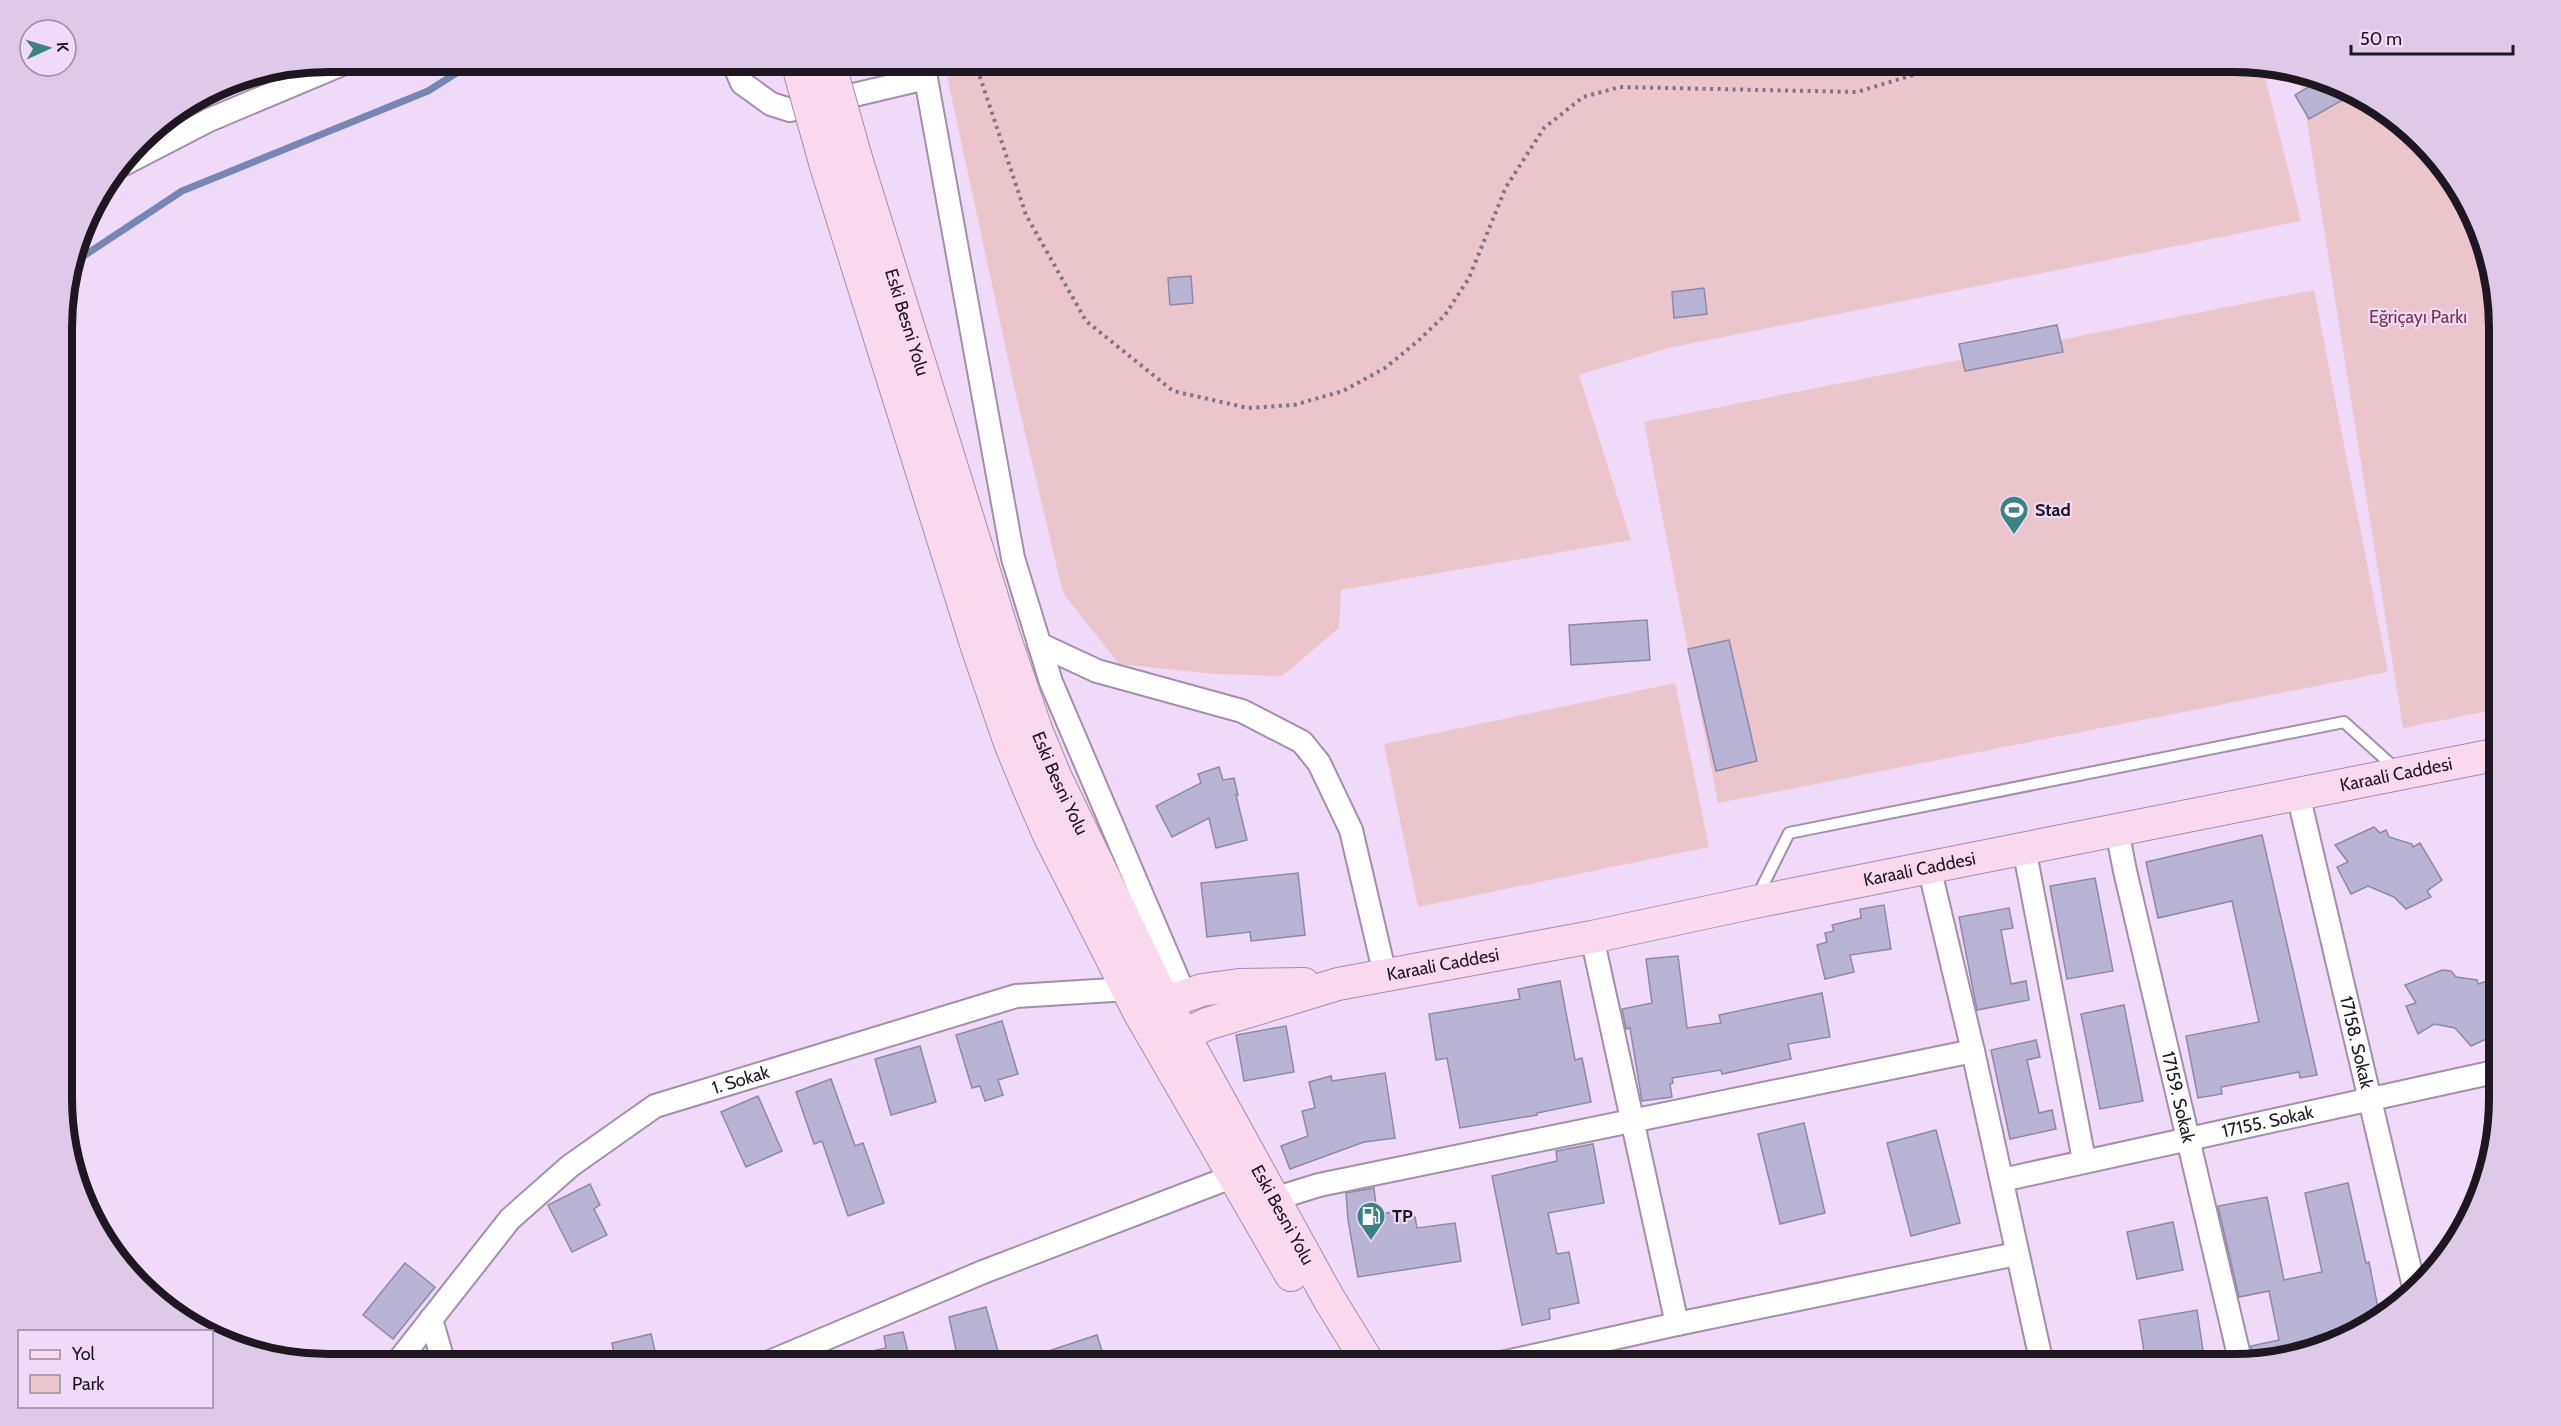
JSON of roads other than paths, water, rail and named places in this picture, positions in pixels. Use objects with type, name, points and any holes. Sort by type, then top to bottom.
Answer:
[{"type":"main road","name":"Eski Besni Yolu","points":[[800,72],[826,166],[977,647],[1010,743],[1049,835],[1155,1000]]},
{"type":"main road","name":"Eski Besni Yolu","points":[[832,72],[856,158],[998,616],[1037,732],[1172,1041],[1234,1176],[1338,1354]]},
{"type":"main road","name":"Karaali Caddesi","points":[[1338,984],[1592,937],[1755,902],[2489,756]]},
{"type":"main road","points":[[1155,1000],[1239,985],[1338,984]]},
{"type":"main road","points":[[1172,1041],[1208,1024],[1338,984]]},
{"type":"main road","name":"Eski Besni Yolu","points":[[1172,1041],[1274,1199],[1329,1299],[1363,1354]]},
{"type":"street","points":[[138,157],[209,120],[322,72]]},
{"type":"street","points":[[737,72],[742,83],[771,104],[790,110],[918,72]]},
{"type":"street","points":[[925,72],[1013,558],[1155,1000]]},
{"type":"street","points":[[1039,644],[1097,671],[1242,711],[1302,742],[1319,763],[1351,830],[1385,975]]},
{"type":"street","name":"17158. Sokak","points":[[2298,794],[2412,1280]]},
{"type":"street","name":"17159. Sokak","points":[[2117,830],[2127,882],[2239,1354]]},
{"type":"street","points":[[2024,848],[2084,1160]]},
{"type":"street","points":[[1929,867],[1973,1051],[2040,1354]]},
{"type":"street","points":[[1592,937],[1677,1324]]},
{"type":"street","name":"1. Sokak","points":[[404,1354],[510,1219],[570,1166],[655,1106],[1016,996],[1155,1000]]},
{"type":"street","points":[[1274,1199],[1319,1185],[1973,1051]]},
{"type":"street","name":"17155. Sokak","points":[[2002,1180],[2084,1160],[2489,1073]]},
{"type":"street","points":[[789,1354],[983,1272],[1234,1176]]},
{"type":"street","points":[[1542,1354],[2016,1254]]},
{"type":"street","points":[[431,1320],[441,1354]]},
{"type":"lane","points":[[1755,902],[1789,833],[2344,722],[2400,774]]},
{"type":"waterway","points":[[83,257],[182,191],[428,91],[458,72]]},
{"type":"place","name":"Stad","points":[[2014,536]]},
{"type":"place","name":"TP","points":[[1371,1242]]},
{"type":"park label","name":"Eğriçayı Parkı","points":[[2418,317]]}]
